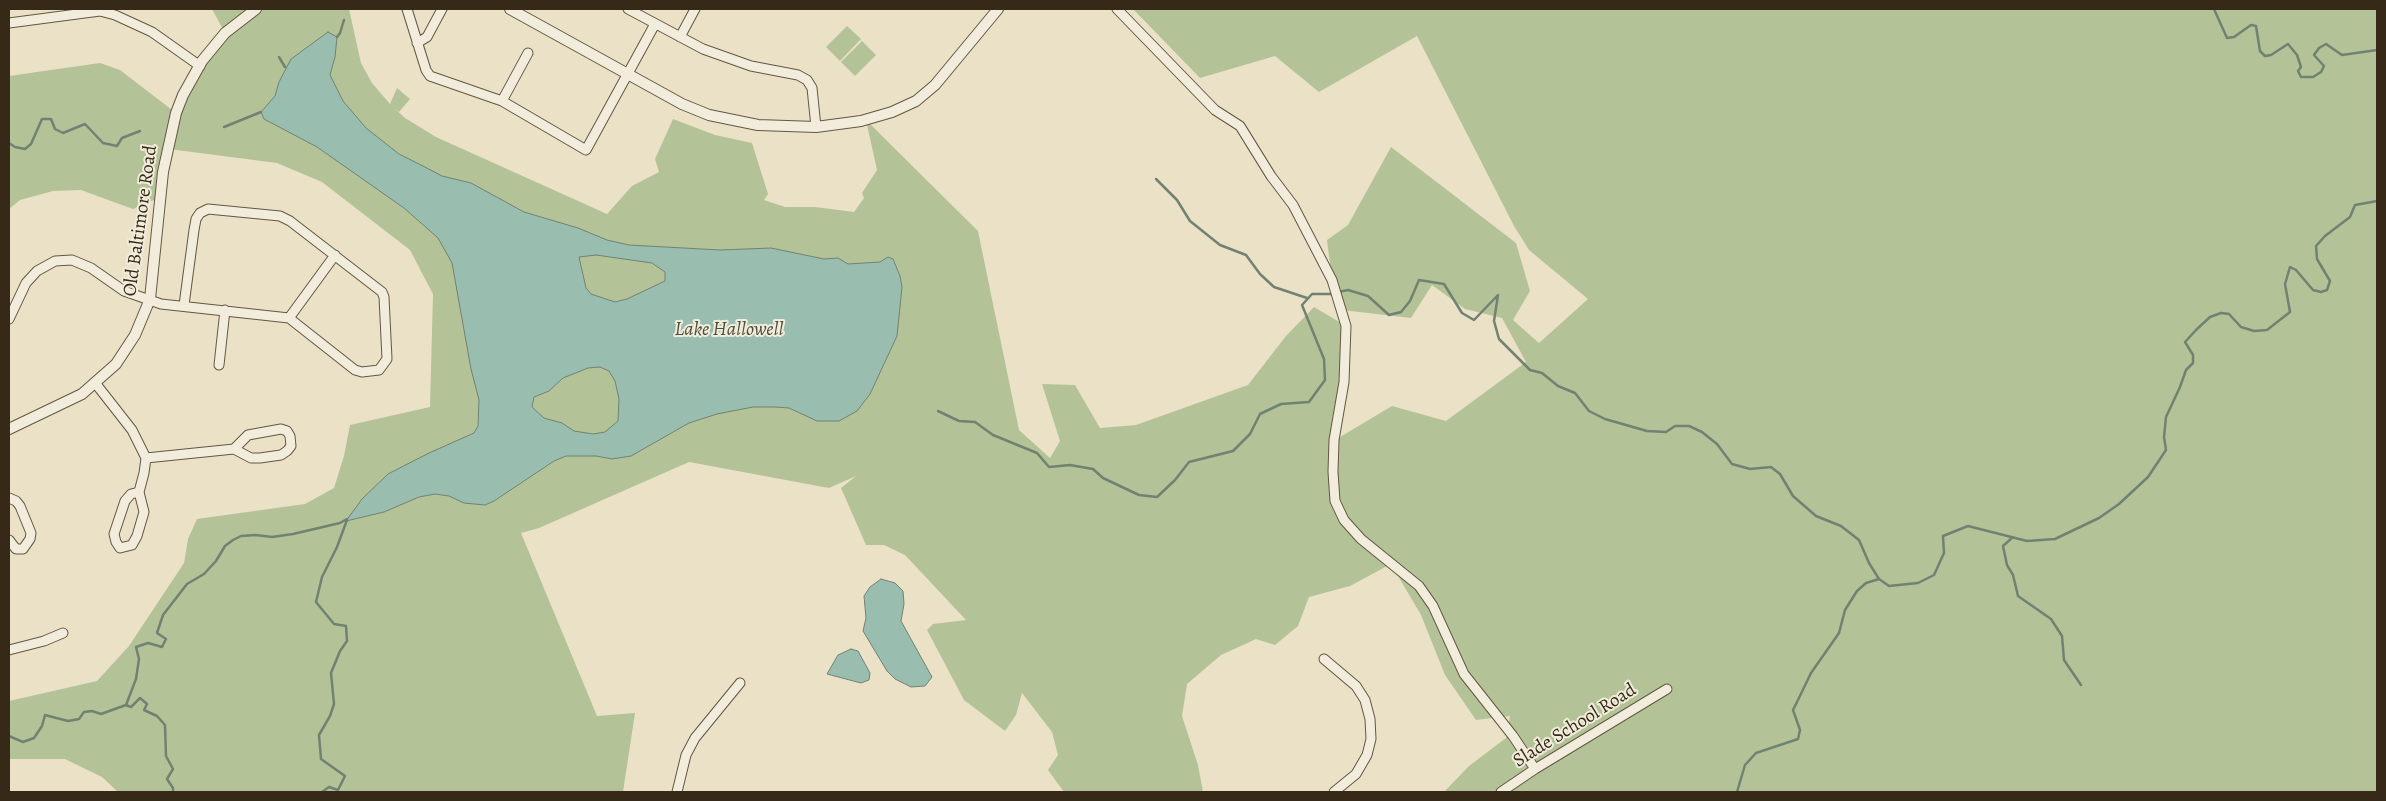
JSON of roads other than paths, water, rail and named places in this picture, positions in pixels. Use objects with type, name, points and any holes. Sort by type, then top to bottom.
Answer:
[{"type":"street","name":"Old Baltimore Road","points":[[9,429],[60,406],[96,384],[116,364],[135,335],[150,299],[164,172],[176,113],[200,66],[225,33],[256,9]]},
{"type":"street","points":[[407,9],[430,76],[502,101],[586,150],[655,24]]},
{"type":"street","points":[[417,42],[427,37],[442,9]]},
{"type":"street","points":[[510,9],[682,104],[709,115],[758,125],[816,127],[861,121],[892,112],[916,100],[934,85],[998,9]]},
{"type":"street","points":[[628,9],[680,37],[731,60],[798,75],[807,80],[812,88],[816,104],[816,127]]},
{"type":"street","points":[[680,37],[696,9]]},
{"type":"street","points":[[1117,9],[1215,110],[1240,126],[1271,176],[1293,204],[1335,287],[1346,326],[1347,347],[1334,440],[1333,472],[1335,501],[1344,520],[1361,539],[1419,586],[1432,606],[1464,674],[1513,736],[1535,769]]},
{"type":"street","points":[[9,23],[100,11],[115,15],[152,32],[200,66]]},
{"type":"street","points":[[502,101],[528,53]]},
{"type":"street","points":[[9,319],[26,283],[41,268],[62,260],[72,260],[91,268],[124,291],[161,304],[184,305],[289,318],[298,323],[355,370],[362,372],[379,370],[384,367],[387,359],[384,297],[374,285],[290,221],[280,216],[208,209],[200,213],[196,218],[184,305]]},
{"type":"street","points":[[289,318],[335,255]]},
{"type":"street","points":[[219,365],[225,310]]},
{"type":"street","points":[[96,384],[132,430],[146,458],[139,492],[144,512],[137,536],[132,545],[120,548],[114,534],[125,502],[131,494],[139,492]]},
{"type":"street","points":[[146,458],[234,448],[251,458],[281,455],[291,446],[290,436],[287,431],[281,429],[248,434],[234,448]]},
{"type":"street","points":[[9,498],[16,501],[20,506],[31,533],[30,539],[23,549],[16,549],[9,540]]},
{"type":"street","points":[[9,650],[44,641],[63,633]]},
{"type":"street","points":[[1324,659],[1356,686],[1364,700],[1370,719],[1371,739],[1361,768],[1334,792]]},
{"type":"street","points":[[677,792],[686,755],[695,738],[740,682]]},
{"type":"street","name":"Slade School Road","points":[[1501,792],[1535,769],[1667,689]]},
{"type":"water","name":"Lake Hallowell","points":[[328,32],[337,37],[335,57],[330,75],[343,101],[366,128],[399,154],[442,176],[471,183],[524,212],[578,228],[607,240],[629,245],[720,250],[771,248],[824,259],[838,258],[848,264],[880,262],[888,257],[893,259],[902,287],[897,336],[870,394],[857,411],[839,421],[817,421],[789,408],[775,407],[753,407],[717,414],[689,423],[631,456],[612,459],[596,456],[566,456],[554,461],[485,505],[464,503],[449,496],[435,494],[419,497],[384,512],[346,521],[362,499],[388,474],[474,433],[478,426],[479,400],[471,369],[452,263],[438,238],[404,208],[317,147],[264,119],[261,112],[275,96],[279,82],[291,59]],"holes":[[[596,255],[652,263],[665,272],[665,281],[627,299],[615,302],[591,294],[586,288],[579,257]],[[600,367],[609,371],[615,381],[619,399],[618,421],[605,432],[593,434],[574,431],[562,423],[544,418],[532,407],[534,397],[549,391],[563,378],[588,368]]]},
{"type":"water","points":[[881,579],[895,583],[903,591],[904,604],[901,621],[932,677],[925,686],[911,687],[895,679],[887,671],[863,631],[866,618],[864,596],[870,587]]},
{"type":"water","points":[[851,649],[858,651],[870,673],[869,680],[861,683],[827,674],[838,655]]},
{"type":"waterway","points":[[2214,9],[2227,38],[2234,37],[2251,25],[2256,26],[2260,51],[2265,56],[2271,55],[2288,44],[2297,55],[2301,67],[2298,71],[2301,77],[2313,77],[2321,72],[2324,66],[2314,55],[2319,48],[2326,44],[2342,55],[2377,50]]},
{"type":"waterway","points":[[337,37],[344,20]]},
{"type":"waterway","points":[[279,57],[285,67]]},
{"type":"waterway","points":[[224,127],[261,112]]},
{"type":"waterway","points":[[9,143],[15,147],[25,149],[31,144],[42,119],[51,119],[55,129],[63,133],[85,124],[103,143],[117,146],[122,138],[140,131]]},
{"type":"waterway","points":[[1156,179],[1177,200],[1190,221],[1220,245],[1246,255],[1260,274],[1274,287],[1307,298]]},
{"type":"waterway","points":[[1338,292],[1348,290],[1368,296],[1389,315],[1401,312],[1410,301],[1419,280],[1444,284],[1462,313],[1474,320],[1498,295],[1494,321],[1499,339],[1530,370],[1542,373],[1558,386],[1575,393],[1589,411],[1605,419],[1647,431],[1666,432],[1675,426],[1689,426],[1702,432],[1717,444],[1732,464],[1750,469],[1771,467],[1780,474],[1793,496],[1816,516],[1841,526],[1859,540],[1869,563],[1879,579],[1889,586],[1918,583],[1934,575],[1944,553],[1943,536],[1968,526],[2027,541],[2055,539],[2099,518],[2119,504],[2148,477],[2166,450],[2164,437],[2166,417],[2186,370],[2193,363],[2193,355],[2185,342],[2210,317],[2221,313],[2229,314],[2241,327],[2254,331],[2267,330],[2290,312],[2285,284],[2290,267],[2296,270],[2313,290],[2321,292],[2327,290],[2330,281],[2317,259],[2316,246],[2325,236],[2350,217],[2355,205],[2377,201]]},
{"type":"waterway","points":[[938,411],[959,421],[975,422],[993,435],[1037,453],[1049,467],[1070,465],[1093,469],[1103,478],[1139,495],[1157,497],[1175,480],[1189,462],[1233,451],[1250,434],[1260,414],[1281,404],[1309,402],[1325,380],[1324,359],[1302,305],[1312,294],[1333,294]]},
{"type":"waterway","points":[[9,736],[23,742],[34,738],[42,726],[45,715],[68,721],[79,719],[84,712],[92,711],[101,714],[126,705],[136,679],[139,659],[136,647],[148,643],[162,647],[166,639],[157,633],[163,615],[187,584],[204,574],[216,561],[225,546],[233,540],[241,536],[272,537],[293,534],[340,523],[347,519]]},
{"type":"waterway","points":[[322,792],[329,787],[338,790],[345,776],[321,759],[319,735],[330,716],[334,704],[331,673],[340,651],[347,641],[346,626],[334,624],[316,602],[322,577],[337,547],[347,520]]},
{"type":"waterway","points":[[2013,537],[2003,546],[2007,565],[2013,575],[2018,596],[2051,619],[2062,636],[2064,660],[2081,685]]},
{"type":"waterway","points":[[1737,792],[1745,765],[1756,753],[1798,739],[1800,730],[1793,710],[1811,673],[1839,633],[1845,610],[1857,591],[1866,583],[1879,579]]},
{"type":"waterway","points":[[126,705],[131,707],[140,698],[147,704],[144,710],[157,716],[165,725],[166,756],[173,769],[167,779],[173,788],[173,792]]}]
